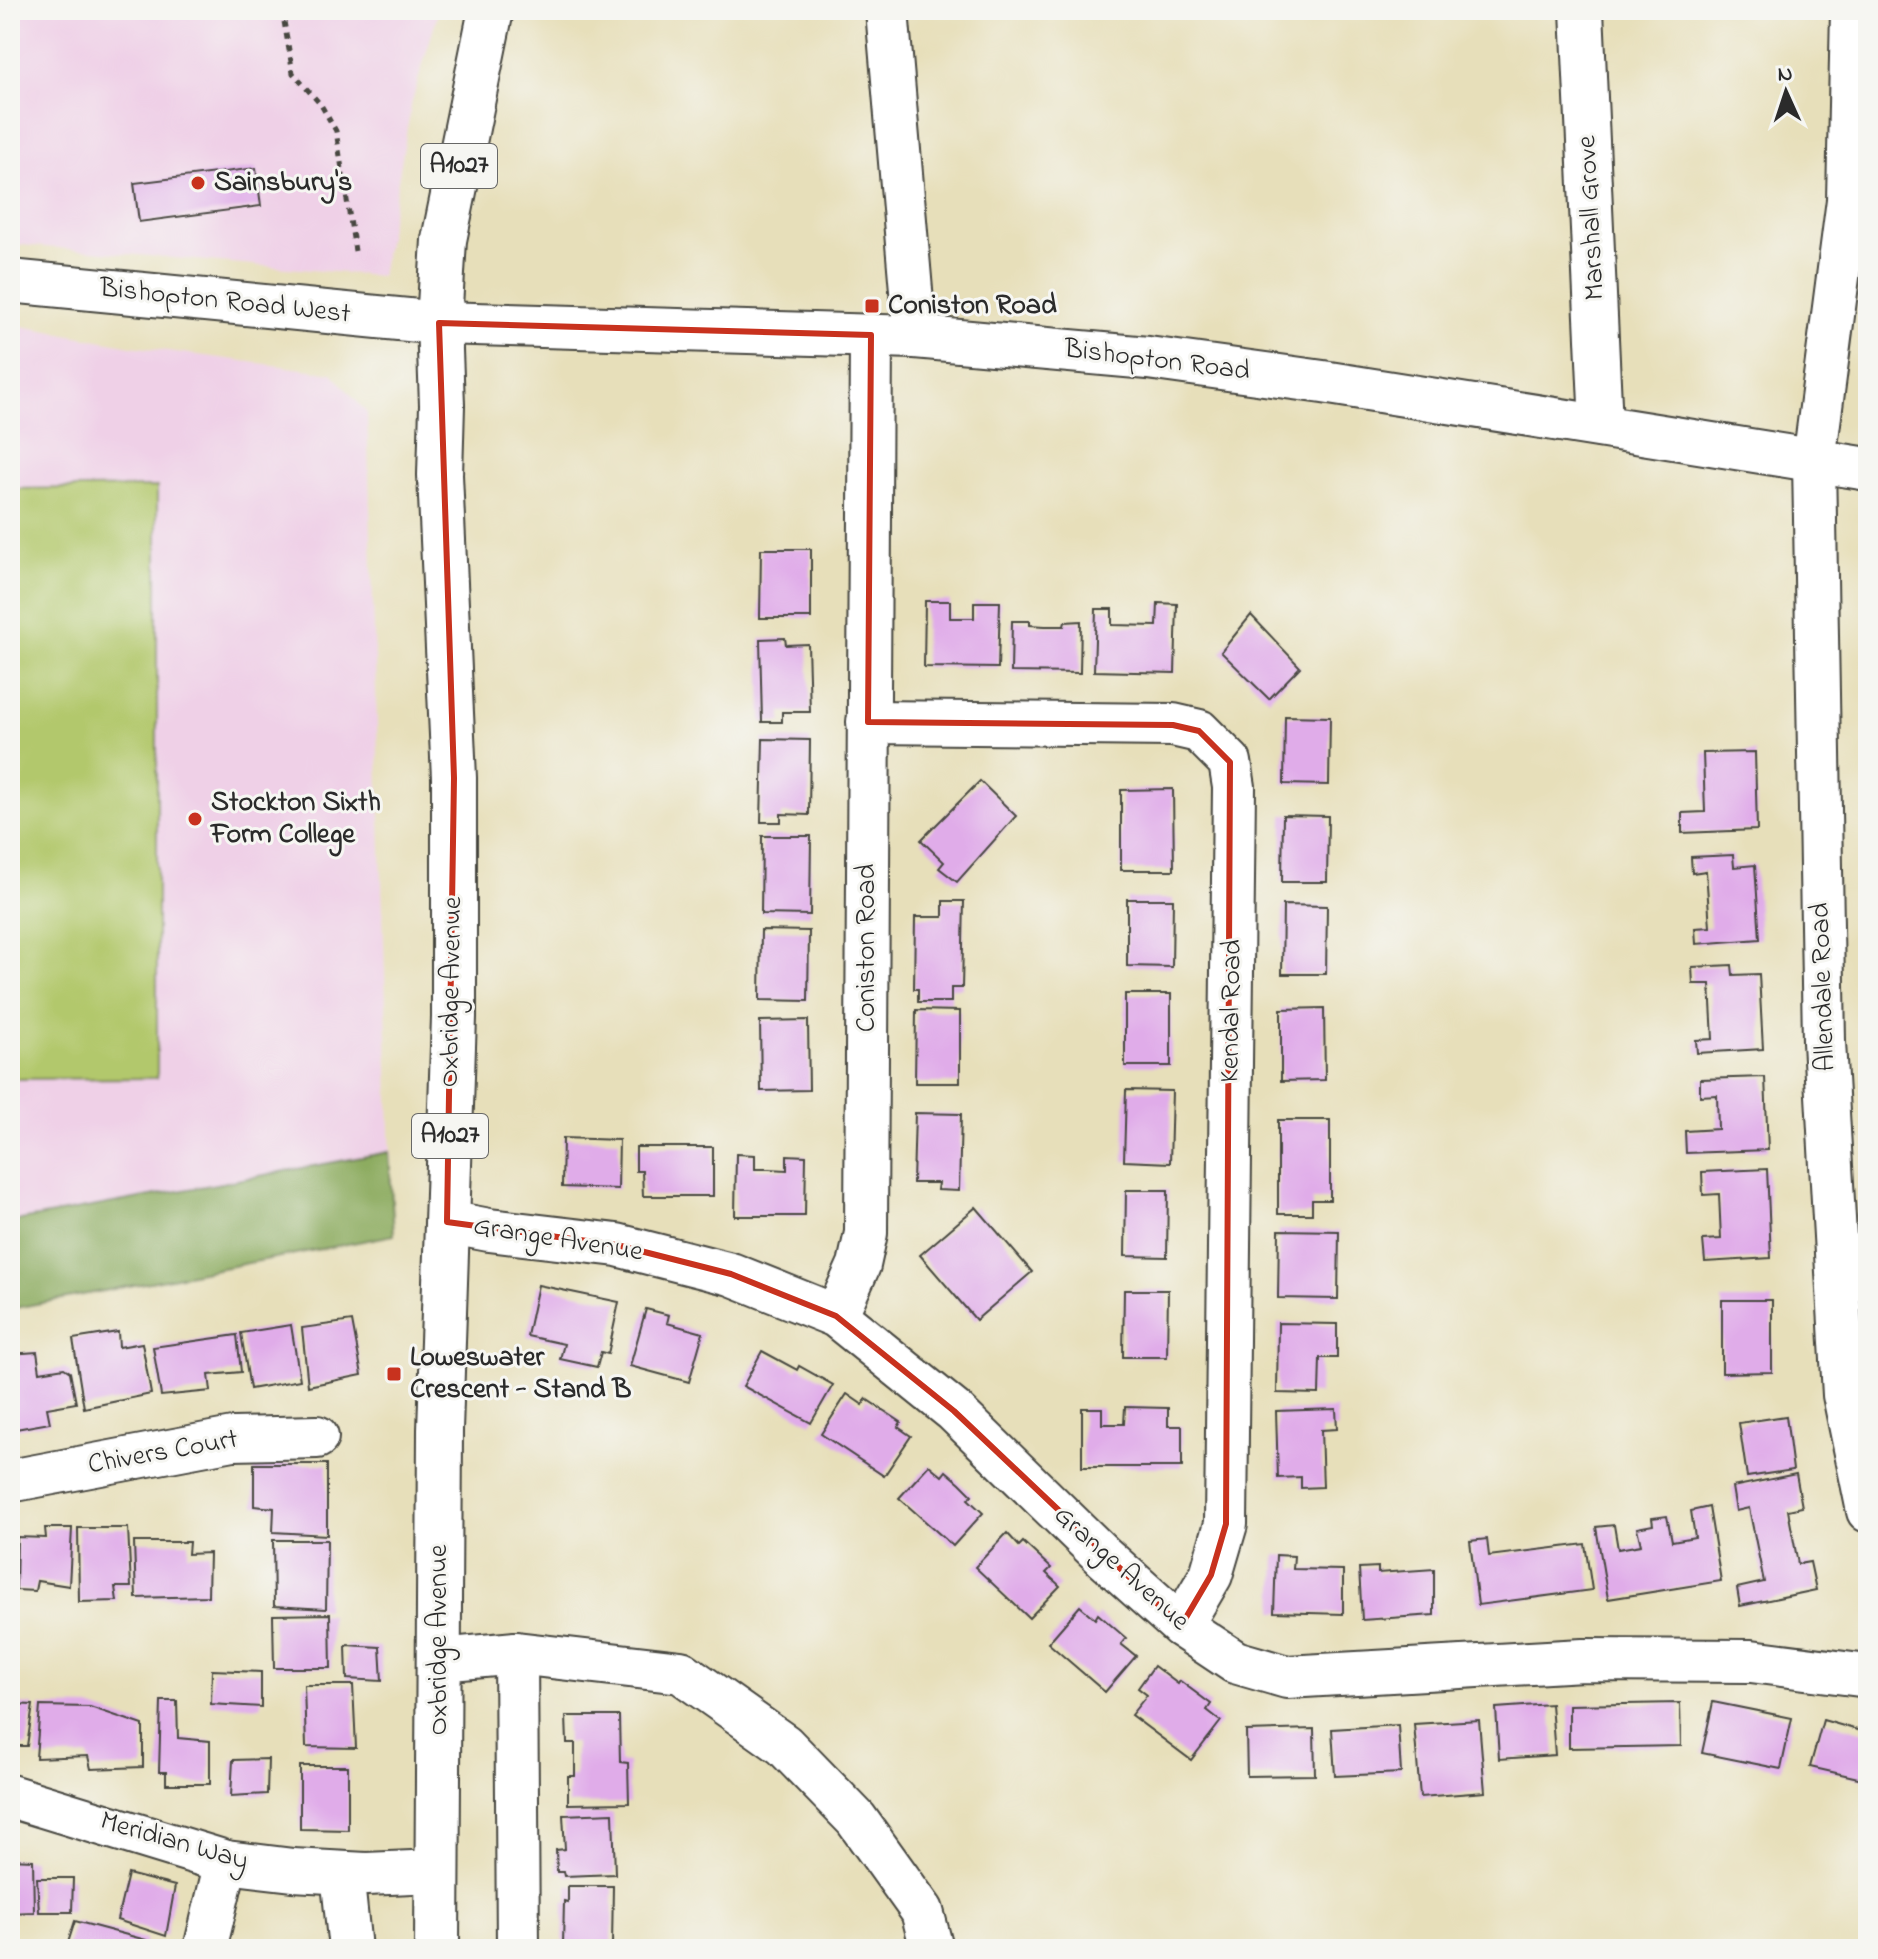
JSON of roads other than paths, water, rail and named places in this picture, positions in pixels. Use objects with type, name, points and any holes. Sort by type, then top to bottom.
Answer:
[{"type":"main road","name":"A1027","points":[[439,323],[444,240],[491,10]]},
{"type":"main road","name":"Oxbridge Avenue","points":[[437,1949],[440,1430],[454,1017],[454,778],[440,475],[442,405],[439,323]]},
{"type":"street","points":[[887,10],[915,337]]},
{"type":"street","name":"Marshall Grove","points":[[1582,10],[1601,426]]},
{"type":"street","name":"Allendale Road","points":[[1852,10],[1848,200],[1814,461],[1824,1042],[1844,1395],[1868,1511]]},
{"type":"street","name":"Bishopton Road West","points":[[10,281],[439,323]]},
{"type":"street","name":"Bishopton Road","points":[[439,323],[915,337],[1148,358],[1323,382],[1868,469]]},
{"type":"street","name":"Coniston Road","points":[[836,1316],[859,1265],[866,1233],[871,335]]},
{"type":"street","name":"Kendal Road","points":[[868,722],[1173,725],[1199,731],[1230,762],[1234,787],[1226,1524],[1211,1575],[1181,1626]]},
{"type":"street","name":"Grange Avenue","points":[[447,1222],[617,1245],[731,1274],[836,1316],[954,1411],[1104,1557],[1181,1626],[1235,1662],[1287,1677],[1583,1660],[1751,1661],[1868,1676]]},
{"type":"street","name":"Chivers Court","points":[[10,1481],[233,1439],[317,1437]]},
{"type":"street","points":[[440,1660],[516,1653],[681,1672],[784,1745],[856,1819],[922,1911],[932,1949]]},
{"type":"street","points":[[516,1653],[518,1949]]},
{"type":"street","name":"Meridian Way","points":[[10,1796],[226,1862],[342,1873],[436,1871]]},
{"type":"street","points":[[205,1949],[226,1862]]},
{"type":"street","points":[[342,1873],[350,1949]]},
{"type":"place","name":"Sainsbury's","points":[[198,183]]},
{"type":"place","name":"Coniston Road","points":[[872,306]]},
{"type":"place","name":"Stockton Sixth Form College","points":[[195,819]]},
{"type":"place","name":"Loweswater Crescent - Stand B","points":[[394,1374]]}]
